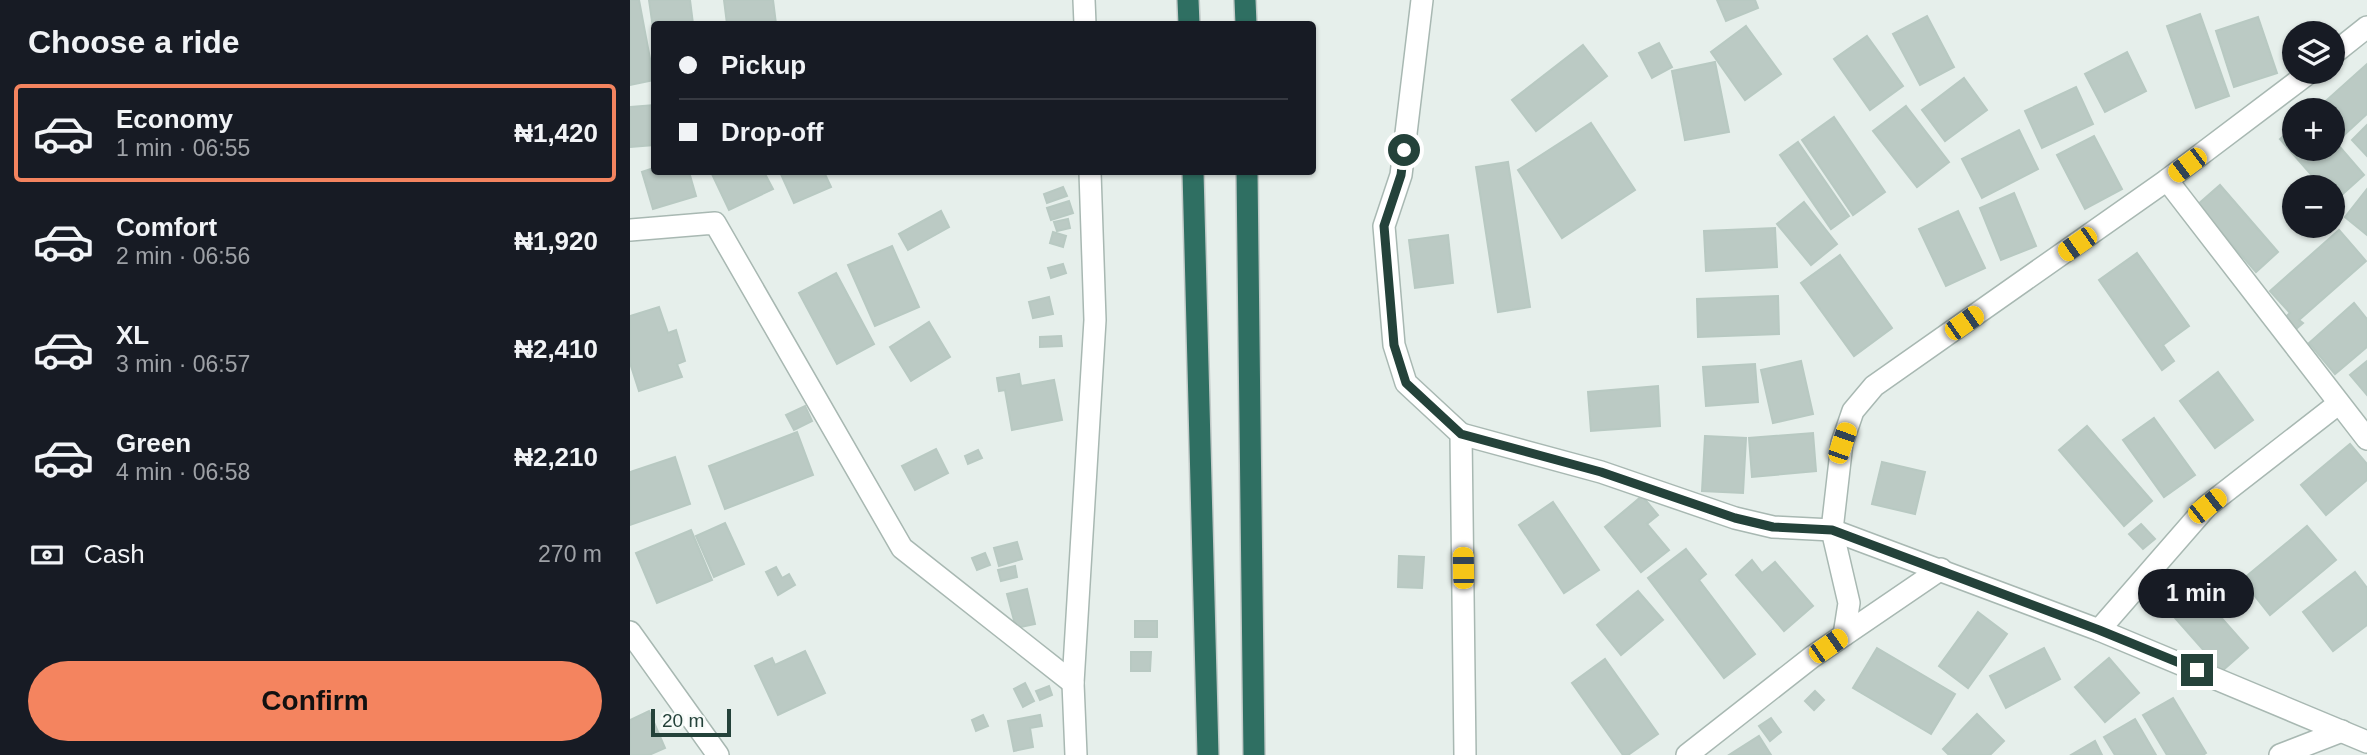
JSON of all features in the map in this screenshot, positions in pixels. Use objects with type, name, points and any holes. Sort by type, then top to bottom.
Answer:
[{"type":"highway","points":[[1188,0],[1189,21]]},
{"type":"highway","points":[[1245,0],[1246,21]]},
{"type":"highway","points":[[1192,175],[1208,755]]},
{"type":"highway","points":[[1247,175],[1254,755]]},
{"type":"street","points":[[1084,0],[1085,21]]},
{"type":"street","points":[[1422,0],[1401,175],[1384,226],[1394,345],[1406,383],[1461,434],[1601,472],[1735,518],[1773,527],[1832,530],[2099,630],[2367,741]]},
{"type":"street","points":[[2345,47],[2362,37]]},
{"type":"street","points":[[1844,635],[1849,603],[1832,530],[1842,443],[1853,411],[1874,386],[2167,180],[2294,84]]},
{"type":"street","points":[[1076,755],[1073,683],[1095,320],[1090,175]]},
{"type":"street","points":[[2167,180],[2367,439]]},
{"type":"street","points":[[630,230],[715,223],[902,548],[1073,683]]},
{"type":"street","points":[[2099,630],[2207,506],[2338,404]]},
{"type":"street","points":[[1461,434],[1465,755]]},
{"type":"street","points":[[1687,755],[1844,635],[1941,569]]},
{"type":"street","points":[[630,632],[718,755]]},
{"type":"street","points":[[2280,755],[2343,731]]},
{"type":"building","points":[[630,0],[639,0],[651,64],[651,81],[630,85]]},
{"type":"building","points":[[649,0],[690,0],[693,21],[652,21]]},
{"type":"building","points":[[724,0],[773,0],[776,21],[727,21]]},
{"type":"building","points":[[1717,0],[1755,0],[1758,8],[1726,21]]},
{"type":"building","points":[[2200,14],[2229,96],[2196,108],[2167,26]]},
{"type":"building","points":[[1927,16],[1954,67],[1920,85],[1893,34]]},
{"type":"building","points":[[2258,17],[2277,73],[2234,87],[2216,31]]},
{"type":"building","points":[[1746,26],[1781,74],[1745,100],[1711,52]]},
{"type":"building","points":[[1867,36],[1903,86],[1870,110],[1834,59]]},
{"type":"building","points":[[1659,43],[1672,67],[1652,78],[1639,53]]},
{"type":"building","points":[[1583,45],[1607,76],[1536,131],[1512,100]]},
{"type":"building","points":[[2127,52],[2146,91],[2105,112],[2085,74]]},
{"type":"building","points":[[1715,62],[1729,132],[1685,140],[1672,71]]},
{"type":"building","points":[[2367,64],[2367,114],[2345,134],[2345,98],[2329,98]]},
{"type":"building","points":[[1964,78],[1987,110],[1945,141],[1922,110]]},
{"type":"building","points":[[2076,87],[2093,124],[2042,148],[2025,111]]},
{"type":"building","points":[[651,105],[651,145],[630,147],[630,107]]},
{"type":"building","points":[[1906,106],[1949,162],[1917,187],[1873,131]]},
{"type":"building","points":[[1834,117],[1885,192],[1853,215],[1802,140]]},
{"type":"building","points":[[1591,123],[1635,190],[1562,238],[1518,170]]},
{"type":"building","points":[[2367,125],[2367,156],[2352,140]]},
{"type":"building","points":[[2019,130],[2038,169],[1982,198],[1962,159]]},
{"type":"building","points":[[2094,136],[2122,189],[2085,209],[2057,155]]},
{"type":"building","points":[[1798,142],[1849,216],[1831,229],[1780,155]]},
{"type":"building","points":[[2345,153],[2364,175],[2345,192],[2345,175],[2312,175],[2299,161],[2345,161]]},
{"type":"building","points":[[1508,162],[1530,307],[1498,312],[1476,167]]},
{"type":"building","points":[[651,169],[651,175],[690,175],[696,196],[653,209],[642,172]]},
{"type":"building","points":[[712,175],[766,175],[773,189],[729,210]]},
{"type":"building","points":[[781,175],[825,175],[831,187],[794,203]]},
{"type":"building","points":[[2220,185],[2278,252],[2256,272],[2197,205]]},
{"type":"building","points":[[1063,187],[1067,196],[1047,203],[1044,194]]},
{"type":"building","points":[[2367,189],[2367,235],[2345,217]]},
{"type":"building","points":[[2014,193],[2036,246],[2001,260],[1980,208]]},
{"type":"building","points":[[1069,201],[1073,213],[1051,220],[1047,208]]},
{"type":"building","points":[[1804,202],[1837,244],[1811,265],[1777,224]]},
{"type":"building","points":[[941,211],[949,227],[908,250],[899,234]]},
{"type":"building","points":[[1958,211],[1985,268],[1946,286],[1919,229]]},
{"type":"building","points":[[1068,219],[1070,228],[1057,231],[1054,222]]},
{"type":"building","points":[[1775,228],[1777,267],[1706,271],[1704,231]]},
{"type":"building","points":[[1053,232],[1066,236],[1063,247],[1050,243]]},
{"type":"building","points":[[1448,235],[1453,283],[1415,288],[1409,240]]},
{"type":"building","points":[[2345,237],[2366,261],[2299,320],[2303,323],[2289,335],[2279,323],[2290,313],[2270,291],[2330,238]]},
{"type":"building","points":[[892,246],[919,307],[875,326],[848,265]]},
{"type":"building","points":[[2137,253],[2189,326],[2163,345],[2174,361],[2162,370],[2099,280]]},
{"type":"building","points":[[1840,255],[1892,328],[1854,356],[1801,283]]},
{"type":"building","points":[[1063,264],[1066,273],[1051,278],[1048,268]]},
{"type":"building","points":[[836,273],[874,344],[837,364],[799,293]]},
{"type":"building","points":[[1778,296],[1779,334],[1698,337],[1697,299]]},
{"type":"building","points":[[1049,297],[1053,314],[1033,318],[1029,302]]},
{"type":"building","points":[[2354,303],[2367,319],[2367,347],[2335,374],[2309,343]]},
{"type":"building","points":[[659,307],[668,333],[676,330],[685,361],[677,364],[682,377],[639,391],[630,363],[630,316]]},
{"type":"building","points":[[929,322],[950,357],[911,381],[890,347]]},
{"type":"building","points":[[1061,336],[1062,346],[1040,347],[1040,337]]},
{"type":"building","points":[[1801,361],[1813,414],[1773,423],[1761,370]]},
{"type":"building","points":[[2367,361],[2367,395],[2350,375]]},
{"type":"building","points":[[1755,364],[1758,402],[1706,406],[1703,367]]},
{"type":"building","points":[[2218,372],[2253,420],[2215,448],[2180,401]]},
{"type":"building","points":[[1019,374],[1021,386],[1054,380],[1062,420],[1012,430],[1005,390],[999,391],[997,378]]},
{"type":"building","points":[[1658,386],[1660,426],[1591,431],[1588,392]]},
{"type":"building","points":[[805,406],[812,421],[794,430],[786,415]]},
{"type":"building","points":[[2154,418],[2195,475],[2164,497],[2123,440]]},
{"type":"building","points":[[2087,426],[2152,501],[2124,526],[2059,450]]},
{"type":"building","points":[[797,432],[813,475],[725,509],[709,466]]},
{"type":"building","points":[[1813,433],[1816,471],[1752,477],[1749,438]]},
{"type":"building","points":[[1705,436],[1746,438],[1743,493],[1702,491]]},
{"type":"building","points":[[2350,444],[2367,464],[2367,480],[2326,515],[2301,485]]},
{"type":"building","points":[[936,449],[948,473],[915,490],[902,466]]},
{"type":"building","points":[[978,450],[982,458],[968,464],[965,456]]},
{"type":"building","points":[[675,457],[690,504],[630,525],[630,472]]},
{"type":"building","points":[[1882,462],[1925,472],[1915,514],[1872,504]]},
{"type":"building","points":[[1642,496],[1658,515],[1647,524],[1669,550],[1641,572],[1605,527]]},
{"type":"building","points":[[1553,502],[1599,570],[1564,593],[1519,525]]},
{"type":"building","points":[[725,523],[744,564],[714,577],[696,536]]},
{"type":"building","points":[[2141,524],[2155,539],[2143,549],[2129,534]]},
{"type":"building","points":[[2307,526],[2336,560],[2270,615],[2242,580]]},
{"type":"building","points":[[691,530],[712,580],[657,603],[636,553]]},
{"type":"building","points":[[1017,542],[1022,559],[999,566],[994,548]]},
{"type":"building","points":[[1686,549],[1706,574],[1699,580],[1755,654],[1724,678],[1648,578]]},
{"type":"building","points":[[985,553],[990,565],[977,570],[972,558]]},
{"type":"building","points":[[1399,556],[1424,557],[1422,588],[1398,587]]},
{"type":"building","points":[[1752,560],[1762,573],[1775,562],[1813,606],[1784,631],[1736,575]]},
{"type":"building","points":[[1015,566],[1017,577],[1001,581],[998,570]]},
{"type":"building","points":[[776,567],[782,578],[789,574],[795,585],[778,595],[766,572]]},
{"type":"building","points":[[2355,572],[2367,588],[2367,625],[2333,651],[2303,612]]},
{"type":"building","points":[[2187,579],[2248,648],[2222,671],[2161,602]]},
{"type":"building","points":[[1027,589],[1035,624],[1016,628],[1007,594]]},
{"type":"building","points":[[1638,591],[1663,620],[1621,655],[1597,625]]},
{"type":"building","points":[[1978,612],[2007,634],[1968,688],[1939,666]]},
{"type":"building","points":[[1135,621],[1157,621],[1157,637],[1135,637]]},
{"type":"building","points":[[1877,648],[1955,694],[1931,734],[1853,688]]},
{"type":"building","points":[[2044,648],[2060,679],[2006,708],[1990,676]]},
{"type":"building","points":[[805,651],[825,693],[778,715],[755,666],[772,658],[775,665]]},
{"type":"building","points":[[1131,652],[1151,652],[1150,671],[1131,671]]},
{"type":"building","points":[[2109,658],[2139,693],[2105,722],[2075,687]]},
{"type":"building","points":[[1605,659],[1658,734],[1628,755],[1623,755],[1572,683]]},
{"type":"building","points":[[1025,683],[1034,701],[1023,707],[1014,689]]},
{"type":"building","points":[[1049,686],[1052,695],[1040,700],[1036,691]]},
{"type":"building","points":[[1815,691],[1824,700],[1814,710],[1805,701]]},
{"type":"building","points":[[2173,698],[2206,753],[2203,755],[2167,755],[2143,715]]},
{"type":"building","points":[[649,711],[665,748],[649,755],[630,755],[630,720]]},
{"type":"building","points":[[1977,714],[2004,741],[1990,755],[1949,755],[1943,749]]},
{"type":"building","points":[[983,715],[988,726],[976,731],[972,720]]},
{"type":"building","points":[[1040,715],[1042,726],[1030,728],[1033,747],[1014,751],[1008,721]]},
{"type":"building","points":[[1771,718],[1781,732],[1770,741],[1759,726]]},
{"type":"building","points":[[2135,719],[2156,755],[2115,755],[2104,737]]},
{"type":"building","points":[[1759,736],[1771,755],[1729,755]]},
{"type":"building","points":[[2095,741],[2102,755],[2071,755]]},
{"type":"route","points":[[1404,150],[1401,175],[1384,226],[1394,345],[1406,383],[1461,434],[1601,472],[1735,518],[1773,527],[1832,530],[1941,569],[2197,670]]}]
